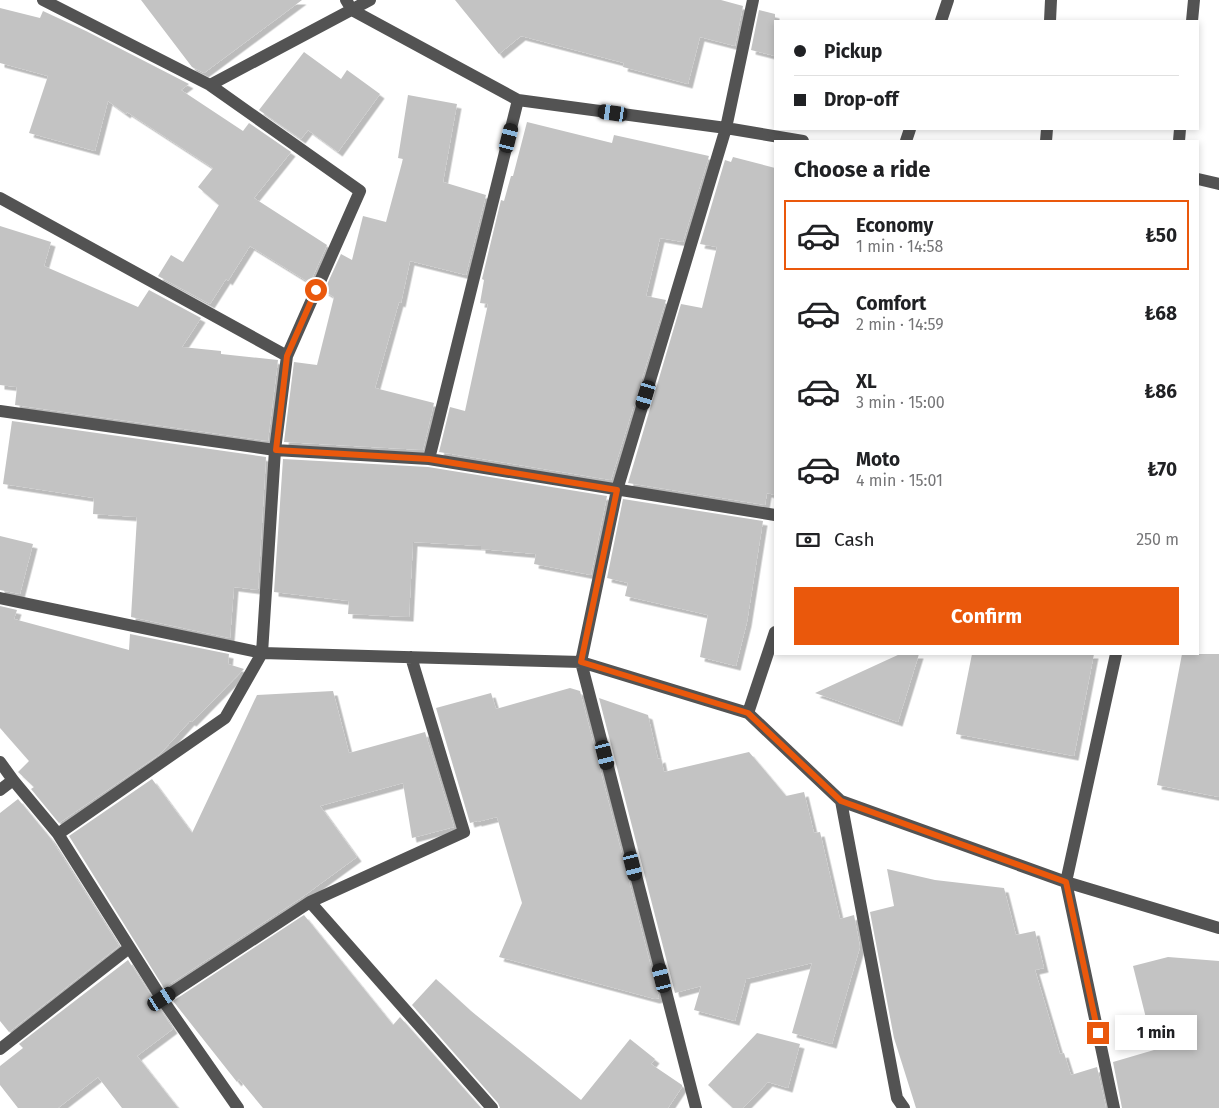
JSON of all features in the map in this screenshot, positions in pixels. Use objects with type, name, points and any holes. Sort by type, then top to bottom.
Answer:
[{"type":"street","points":[[42,0],[210,85],[360,191],[287,356],[276,450],[262,652],[225,718],[58,834]]},
{"type":"street","points":[[210,85],[349,5],[370,0]]},
{"type":"street","points":[[696,1108],[581,662],[617,490],[726,128],[753,0]]},
{"type":"street","points":[[941,20],[948,0]]},
{"type":"street","points":[[1050,20],[1051,0]]},
{"type":"street","points":[[1192,20],[1194,0]]},
{"type":"street","points":[[349,5],[518,100],[726,128],[797,140]]},
{"type":"street","points":[[429,459],[518,100]]},
{"type":"street","points":[[1199,179],[1219,184]]},
{"type":"street","points":[[0,198],[287,356]]},
{"type":"street","points":[[0,411],[276,450],[429,459],[774,515]]},
{"type":"street","points":[[0,598],[262,652],[581,662],[748,713],[841,801],[1066,882],[1219,928]]},
{"type":"street","points":[[748,713],[774,635]]},
{"type":"street","points":[[1114,1108],[1066,882],[1116,655]]},
{"type":"street","points":[[162,999],[310,902],[464,832],[412,657]]},
{"type":"street","points":[[0,762],[58,834],[128,948],[233,1106]]},
{"type":"street","points":[[0,790],[13,780]]},
{"type":"street","points":[[841,801],[897,1098],[904,1108]]},
{"type":"street","points":[[310,902],[492,1108]]},
{"type":"street","points":[[0,1049],[128,948]]},
{"type":"building","points":[[141,0],[302,0],[204,73],[192,67]]},
{"type":"building","points":[[455,0],[721,0],[743,6],[735,46],[700,37],[688,84],[623,67],[624,63],[521,36],[499,54]]},
{"type":"building","points":[[0,8],[40,18],[43,11],[86,31],[189,84],[181,90],[243,131],[249,123],[291,152],[254,198],[327,245],[310,283],[250,246],[228,281],[226,279],[210,304],[158,276],[171,255],[183,262],[219,205],[198,187],[213,168],[108,101],[95,151],[29,133],[48,76],[0,63]]},
{"type":"building","points":[[759,10],[775,14],[774,56],[751,50]]},
{"type":"building","points":[[304,52],[341,79],[347,70],[380,94],[338,152],[308,130],[301,139],[259,110]]},
{"type":"building","points":[[408,95],[457,104],[443,182],[486,195],[466,275],[410,261],[401,303],[399,302],[375,388],[434,403],[423,450],[284,442],[294,362],[317,365],[334,297],[324,291],[341,254],[352,260],[363,216],[386,222],[403,159],[398,158]]},
{"type":"building","points":[[527,122],[612,143],[614,135],[709,156],[683,242],[660,238],[646,296],[666,300],[611,480],[439,452],[450,407],[465,411],[488,304],[480,303],[484,280],[482,279],[501,200],[504,201],[511,176],[513,176]]},
{"type":"building","points":[[733,157],[774,168],[774,495],[767,493],[765,505],[628,483],[681,304],[702,308],[717,247],[700,244],[725,160],[731,162]]},
{"type":"building","points":[[0,226],[51,242],[44,266],[138,307],[149,290],[201,318],[182,347],[221,351],[221,354],[278,360],[268,441],[15,405],[17,387],[0,385]]},
{"type":"building","points":[[12,421],[266,457],[258,590],[234,587],[230,638],[131,617],[137,517],[93,514],[94,498],[3,484]]},
{"type":"building","points":[[283,459],[428,467],[607,496],[591,575],[534,564],[536,554],[481,549],[481,546],[413,542],[409,617],[348,614],[349,601],[274,592]]},
{"type":"building","points":[[623,499],[763,521],[747,622],[736,666],[700,657],[708,615],[625,596],[628,583],[607,578]]},
{"type":"building","points":[[0,536],[33,544],[20,594],[0,590]]},
{"type":"building","points":[[0,606],[17,610],[14,619],[129,650],[130,634],[229,654],[228,664],[244,669],[192,722],[190,721],[160,754],[59,823],[31,789],[34,787],[18,772],[29,761],[0,728]]},
{"type":"building","points":[[1219,654],[1219,797],[1157,785],[1182,655]]},
{"type":"building","points":[[898,655],[919,655],[898,722],[815,693]]},
{"type":"building","points":[[972,655],[1094,655],[1074,756],[956,734]]},
{"type":"building","points":[[570,688],[580,691],[659,998],[655,999],[499,957],[522,903],[497,817],[470,823],[436,708],[491,693],[496,709]]},
{"type":"building","points":[[333,691],[349,753],[425,732],[454,827],[412,838],[403,783],[320,806],[357,857],[301,898],[164,988],[69,836],[152,779],[192,833],[257,695]]},
{"type":"building","points":[[599,698],[648,715],[658,759],[661,758],[664,772],[749,752],[786,796],[804,792],[814,833],[820,832],[840,919],[854,915],[860,947],[832,1044],[792,1033],[812,963],[746,979],[735,1021],[694,1010],[701,986],[675,993]]},
{"type":"building","points":[[18,799],[51,839],[119,946],[9,1032],[0,1021],[0,813]]},
{"type":"building","points":[[887,869],[935,880],[1004,888],[1016,935],[1035,931],[1044,968],[1035,970],[1060,1054],[1064,1053],[1071,1075],[1097,1067],[1106,1108],[916,1108],[894,1038],[870,912],[894,906]]},
{"type":"building","points":[[304,915],[393,1025],[400,1017],[481,1108],[263,1108],[239,1079],[237,1082],[173,1001]]},
{"type":"building","points":[[1168,957],[1219,961],[1219,1108],[1122,1108],[1113,1062],[1154,1050],[1133,966]]},
{"type":"building","points":[[128,960],[173,1029],[137,1056],[178,1108],[122,1108],[98,1077],[58,1108],[18,1108],[0,1085],[0,1066],[23,1048],[19,1044]]},
{"type":"building","points":[[436,979],[471,1011],[581,1100],[630,1039],[655,1059],[651,1064],[682,1085],[682,1087],[668,1108],[500,1108],[498,1103],[412,1005]]},
{"type":"building","points":[[757,1033],[800,1044],[788,1088],[768,1082],[743,1108],[733,1108],[708,1085]]},
{"type":"route","points":[[316,290],[287,356],[276,450],[429,459],[617,490],[581,662],[748,713],[841,801],[1066,882],[1098,1033]]}]
